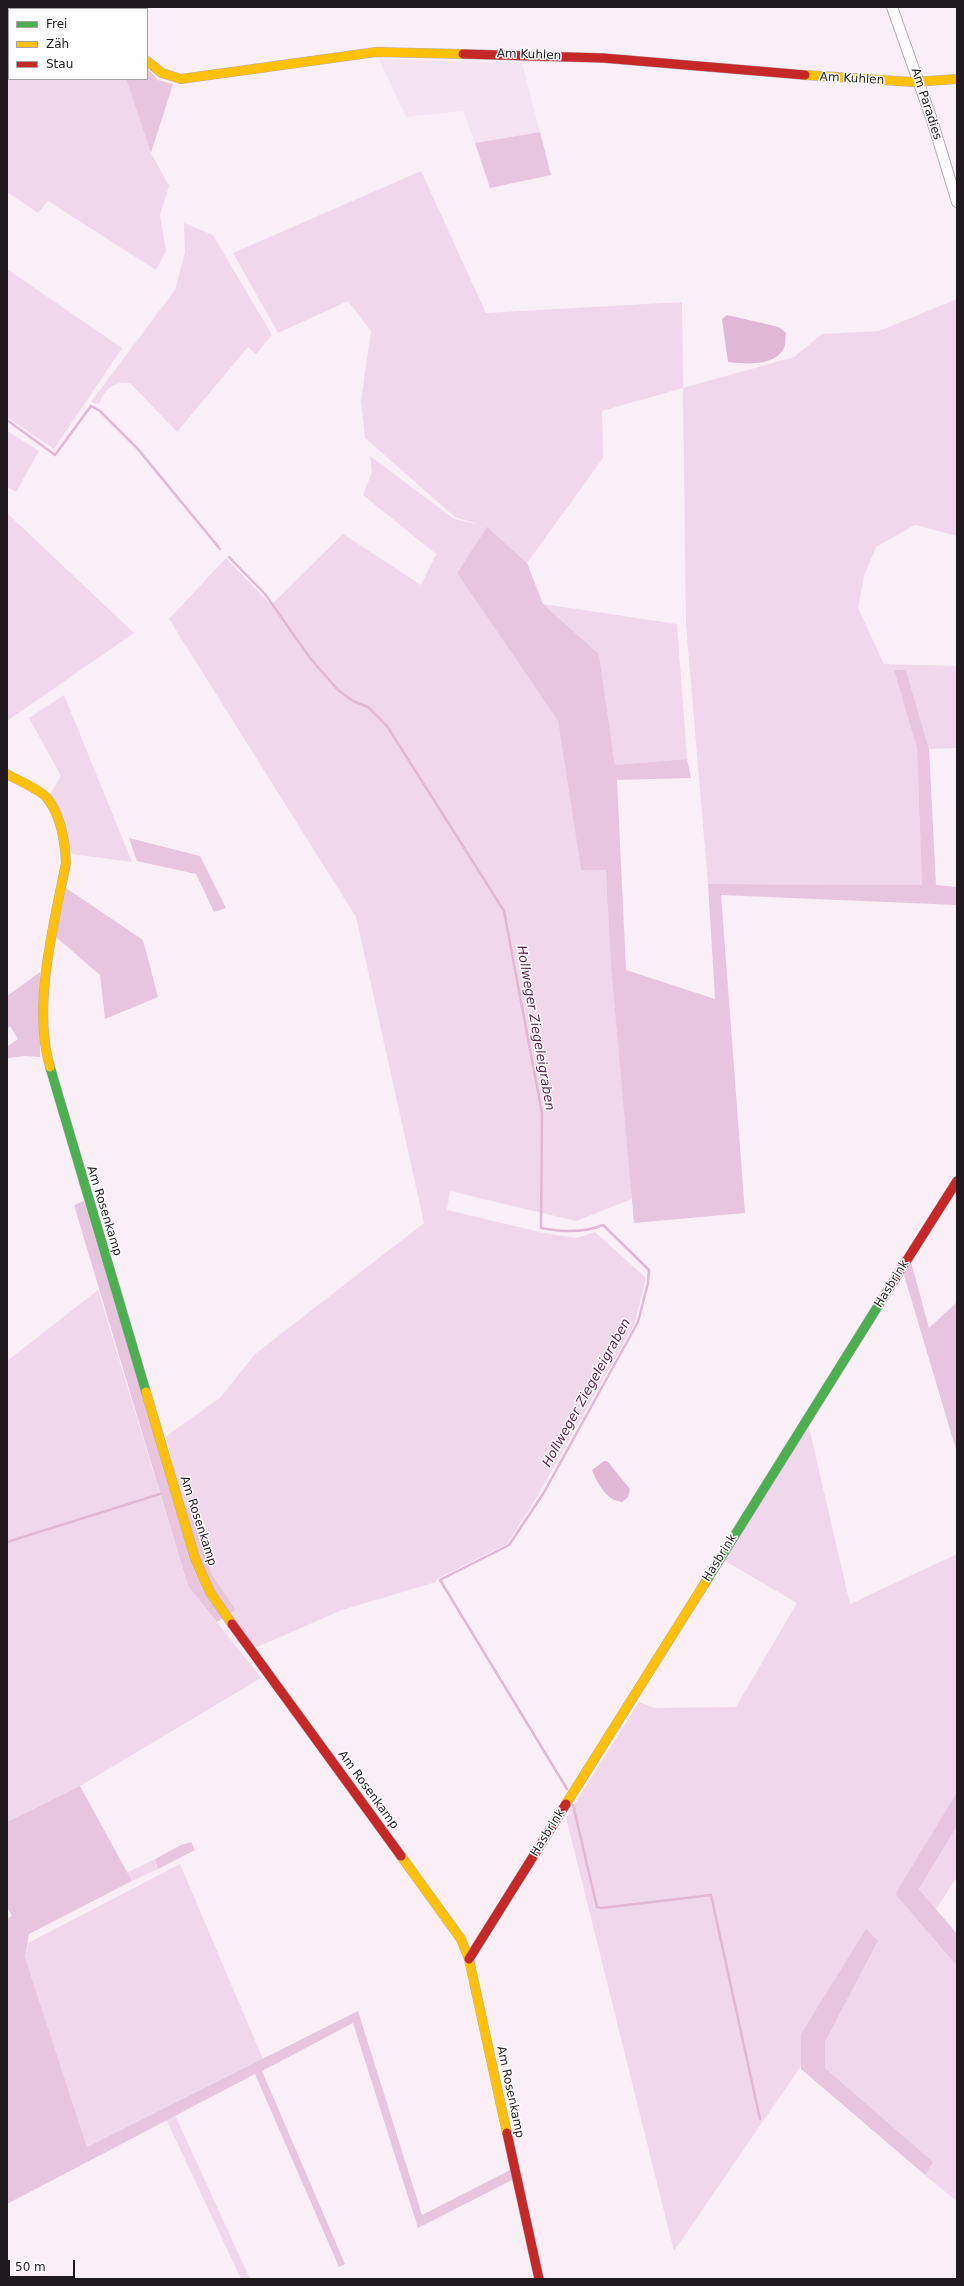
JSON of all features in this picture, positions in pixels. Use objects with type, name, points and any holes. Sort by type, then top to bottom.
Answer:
[{"type":"street","name":"Am Paradies","points":[[892,7],[919,81],[957,202]]},
{"type":"street","name":"Am Kuhlen","points":[[148,61],[161,73],[170,77],[182,79],[384,52],[603,58],[811,77],[919,81],[957,79]]},
{"type":"street","name":"Am Rosenkamp","points":[[7,774],[47,797],[63,833],[66,863],[44,983],[45,1051],[195,1558],[210,1592],[461,1939],[469,1959],[539,2279]]},
{"type":"street","name":"Hasbrink","points":[[469,1959],[957,1181]]},
{"type":"street","points":[[461,1939],[469,1940],[483,1936]]},
{"type":"shaded area","points":[[379,59],[522,63],[540,132],[475,143],[463,111],[406,117]]},
{"type":"shaded area","points":[[148,69],[158,80],[173,84],[151,153],[126,80],[148,80]]},
{"type":"shaded area","points":[[8,70],[8,80],[126,80],[151,153],[169,186],[160,215],[166,251],[156,270],[48,201],[38,213],[7,192]]},
{"type":"shaded area","points":[[540,132],[551,175],[490,188],[475,143]]},
{"type":"shaded area","points":[[421,171],[486,313],[682,302],[683,388],[602,411],[603,458],[527,563],[487,528],[457,573],[558,721],[581,870],[606,870],[632,1199],[576,1221],[450,1191],[447,1210],[544,1233],[576,1238],[595,1232],[646,1278],[635,1323],[538,1495],[507,1544],[437,1579],[436,1582],[342,1610],[255,1648],[229,1615],[236,1610],[212,1575],[192,1510],[182,1505],[166,1436],[220,1398],[255,1354],[424,1223],[356,917],[169,619],[226,558],[271,605],[343,534],[421,585],[436,554],[363,495],[372,472],[370,456],[454,519],[480,525],[455,517],[365,438],[361,401],[371,331],[348,301],[278,333],[233,253]]},
{"type":"shaded area","points":[[184,223],[213,235],[272,335],[256,354],[248,347],[177,432],[130,383],[119,383],[110,387],[104,394],[99,404],[91,402],[175,290],[185,252]]},
{"type":"shaded area","points":[[7,269],[122,348],[54,449],[7,417]]},
{"type":"shaded area","points":[[957,299],[957,536],[915,525],[876,547],[864,576],[858,608],[884,664],[957,666],[957,748],[929,749],[906,670],[894,670],[917,749],[922,885],[708,884],[686,625],[683,388],[794,357],[822,334],[879,331]]},
{"type":"shaded area","points":[[727,315],[779,327],[786,333],[784,348],[773,358],[758,363],[728,362],[722,319]]},
{"type":"shaded area","points":[[7,431],[39,451],[16,492],[7,487]]},
{"type":"shaded area","points":[[7,513],[134,633],[7,721]]},
{"type":"shaded area","points":[[487,527],[527,563],[543,604],[599,654],[615,765],[687,759],[691,778],[617,780],[626,970],[715,999],[708,884],[922,885],[917,749],[894,670],[906,670],[929,749],[936,885],[957,887],[957,905],[721,895],[745,1213],[634,1223],[611,965],[606,870],[581,870],[558,721],[457,573]]},
{"type":"shaded area","points":[[543,604],[677,624],[687,759],[615,765],[599,654]]},
{"type":"shaded area","points":[[64,695],[132,862],[72,854],[50,794],[61,776],[29,718]]},
{"type":"shaded area","points":[[129,838],[200,856],[226,908],[214,912],[196,874],[137,861]]},
{"type":"shaded area","points":[[66,888],[143,940],[158,997],[105,1019],[100,975],[56,937]]},
{"type":"shaded area","points":[[40,972],[40,1057],[26,1056],[7,1058],[7,1047],[18,1039],[10,1026],[7,1029],[7,996]]},
{"type":"shaded area","points":[[84,1201],[175,1502],[192,1510],[212,1575],[236,1610],[217,1622],[188,1586],[74,1205]]},
{"type":"shaded area","points":[[911,1262],[929,1328],[957,1302],[957,1453],[904,1275]]},
{"type":"shaded area","points":[[98,1290],[188,1586],[261,1678],[80,1786],[7,1822],[7,1361]]},
{"type":"shaded area","points":[[808,1423],[850,1604],[957,1554],[957,1792],[895,1894],[957,1966],[957,2197],[955,2200],[925,2175],[932,2162],[825,2068],[825,2042],[878,1941],[801,2034],[801,2066],[674,2251],[566,1818],[639,1702],[655,1708],[736,1707],[797,1603],[725,1561]]},
{"type":"shaded area","points":[[604,1461],[607,1461],[630,1489],[628,1497],[622,1502],[617,1501],[607,1495],[594,1475],[592,1470]]},
{"type":"shaded area","points":[[80,1786],[132,1881],[29,1934],[25,1957],[87,2147],[358,2011],[422,2215],[510,2170],[514,2179],[418,2228],[353,2023],[262,2071],[345,2264],[339,2267],[255,2074],[7,2204],[7,1919],[12,1916],[7,1907],[7,1822]]},
{"type":"shaded area","points":[[957,1792],[957,1826],[919,1889],[957,1934],[957,1966],[895,1894]]},
{"type":"shaded area","points":[[957,1826],[957,1877],[936,1909],[919,1889]]},
{"type":"shaded area","points":[[191,1842],[195,1850],[158,1869],[155,1859],[181,1845]]},
{"type":"shaded area","points":[[155,1859],[158,1869],[132,1881],[126,1873]]},
{"type":"shaded area","points":[[180,1864],[263,2059],[87,2147],[25,1957],[28,1943]]},
{"type":"shaded area","points":[[866,1929],[878,1941],[825,2042],[825,2068],[933,2162],[925,2175],[801,2069],[801,2034]]},
{"type":"shaded area","points":[[175,2115],[250,2279],[241,2279],[166,2119]]},
{"type":"waterway","name":"Hollweger Ziegeleigraben","points":[[7,420],[55,455],[91,406],[100,411],[137,448],[220,549]]},
{"type":"waterway","name":"Hollweger Ziegeleigraben","points":[[229,557],[265,594],[310,658],[338,690],[353,701],[368,707],[387,726],[504,911],[542,1113],[541,1228],[580,1231],[603,1225],[649,1270],[648,1283],[638,1322],[543,1494],[509,1545],[440,1580],[567,1789]]},
{"type":"waterway","points":[[7,1542],[160,1494]]},
{"type":"waterway","points":[[573,1805],[597,1907],[602,1908],[711,1895],[760,2119]]},
{"type":"traffic: fast","points":[[50,1067],[146,1392]]},
{"type":"traffic: fast","points":[[705,1583],[888,1290]]},
{"type":"traffic: slow","points":[[148,62],[162,73],[181,79],[376,52],[463,54]]},
{"type":"traffic: slow","points":[[805,75],[913,82],[957,79]]},
{"type":"traffic: slow","points":[[7,774],[34,788],[47,798],[56,812],[65,846],[66,863],[51,938],[44,992],[43,1018],[45,1043],[50,1067]]},
{"type":"traffic: slow","points":[[146,1392],[195,1558],[210,1592],[232,1624]]},
{"type":"traffic: slow","points":[[566,1804],[705,1583]]},
{"type":"traffic: slow","points":[[401,1856],[461,1939],[469,1959],[507,2133]]},
{"type":"traffic: jam","points":[[463,54],[603,58],[805,75]]},
{"type":"traffic: jam","points":[[888,1290],[957,1181]]},
{"type":"traffic: jam","points":[[232,1624],[401,1856]]},
{"type":"traffic: jam","points":[[469,1959],[566,1804]]},
{"type":"traffic: jam","points":[[507,2133],[539,2279]]}]
